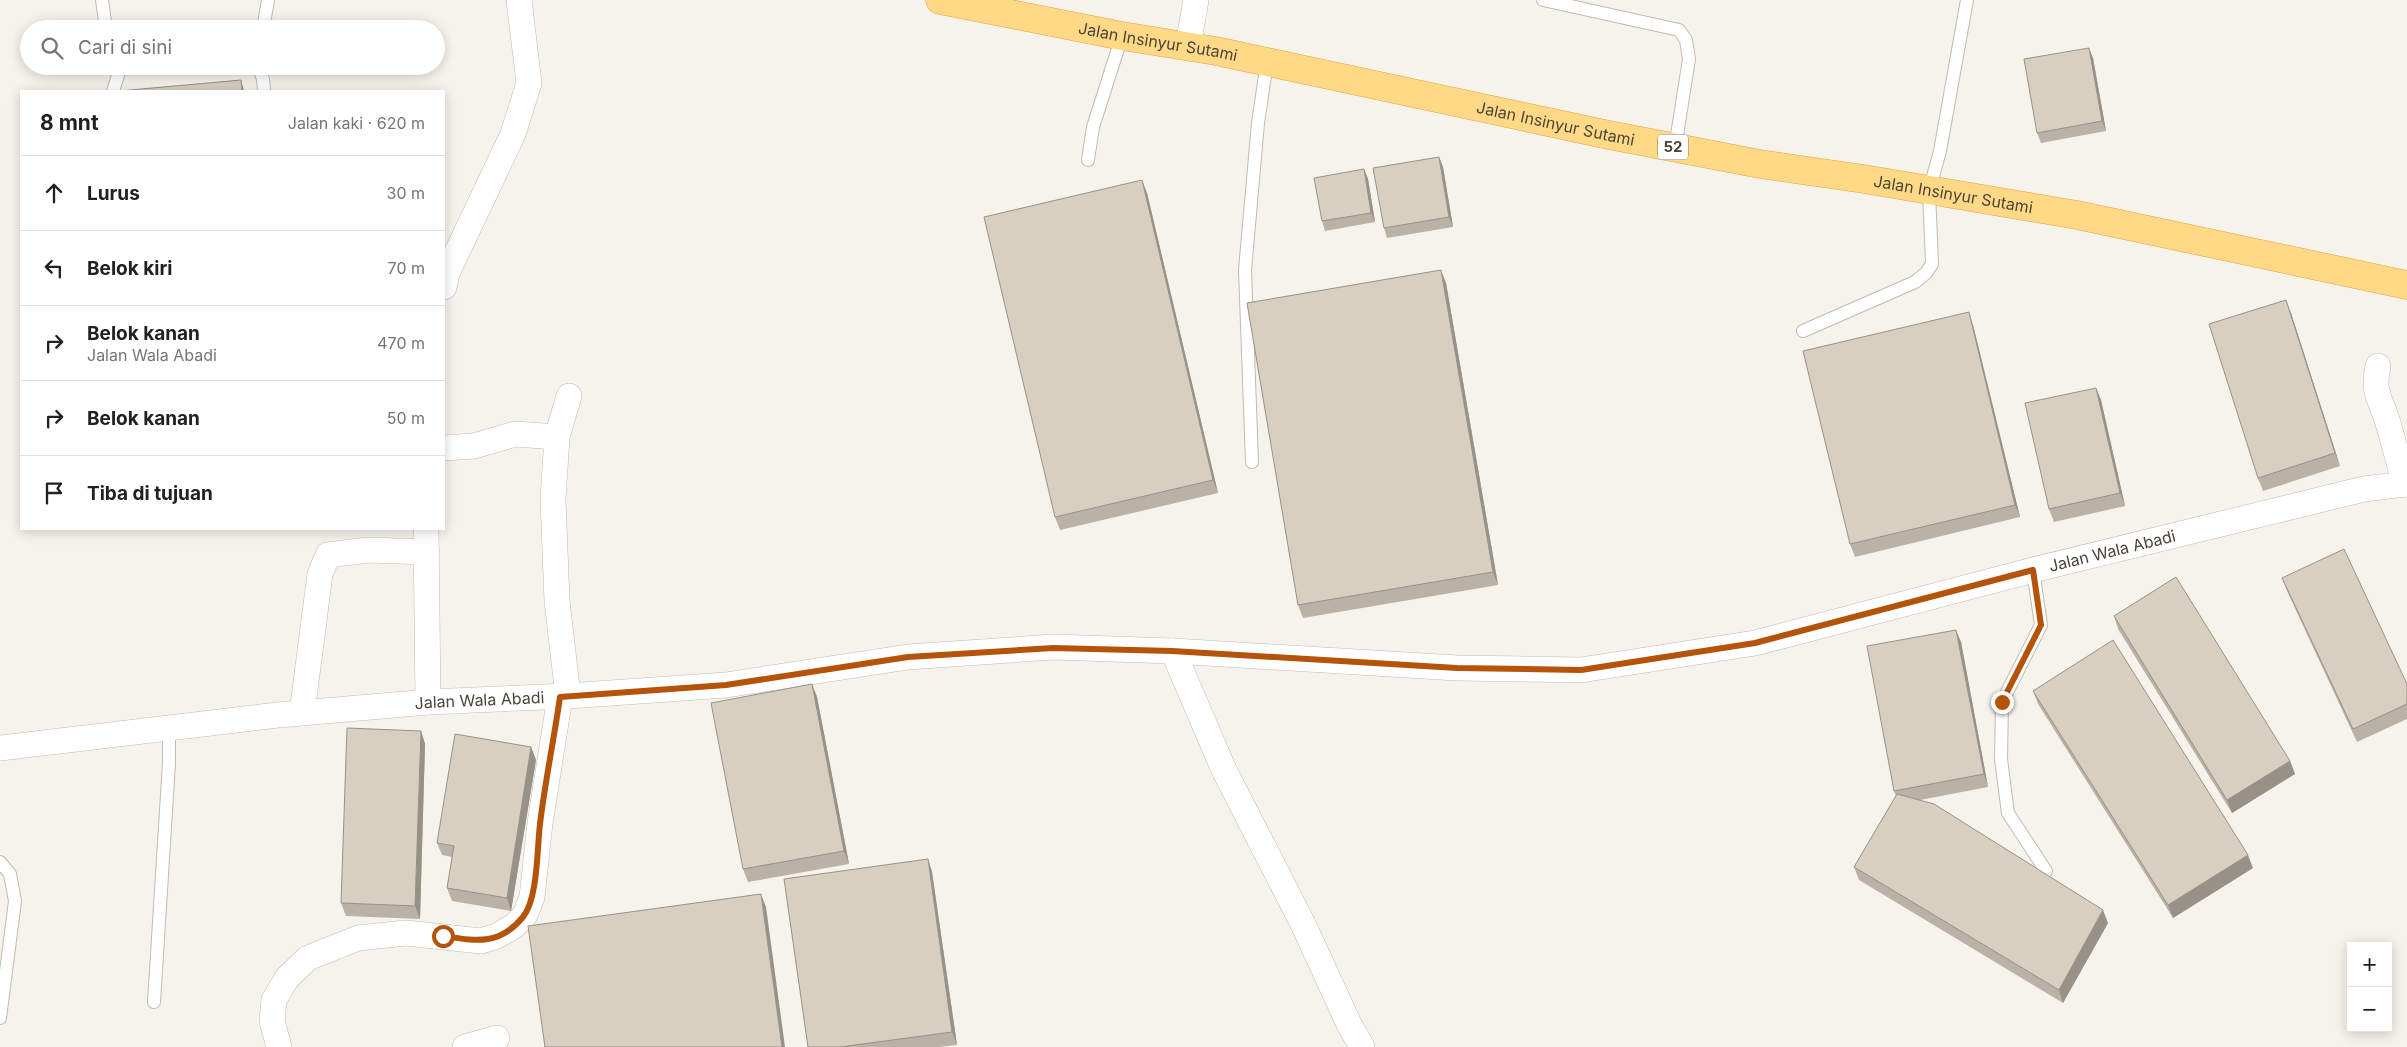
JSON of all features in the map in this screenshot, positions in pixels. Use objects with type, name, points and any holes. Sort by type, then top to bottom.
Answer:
[{"type":"highway","name":"Jalan Insinyur Sutami","points":[[940,0],[1122,36],[1188,46],[1675,148],[2077,215],[2407,285]]},
{"type":"street","points":[[445,283],[448,272],[514,134],[529,83],[519,0]]},
{"type":"street","points":[[1188,46],[1196,0]]},
{"type":"street","points":[[2378,366],[2375,382],[2380,404],[2387,420],[2406,484]]},
{"type":"street","points":[[279,1047],[272,1021],[274,1000],[287,978],[308,958],[350,940],[406,933],[481,941],[497,936],[514,926],[525,915],[532,897],[540,823],[564,696],[557,601],[553,499],[557,437],[569,396]]},
{"type":"street","points":[[445,448],[474,446],[514,434],[557,437]]},
{"type":"street","name":"Jalan Wala Abadi","points":[[0,748],[302,713],[428,702],[564,696],[726,685],[908,657],[1053,648],[1172,651],[1457,668],[1581,670],[1755,643],[2033,570],[2364,488],[2406,484]]},
{"type":"street","points":[[302,713],[320,574],[328,556],[427,540],[428,702]]},
{"type":"street","points":[[1172,651],[1224,770],[1303,924],[1349,1024],[1362,1047]]},
{"type":"street","points":[[465,1047],[497,1038]]},
{"type":"lane","points":[[102,0],[105,20]]},
{"type":"lane","points":[[265,20],[268,0]]},
{"type":"lane","points":[[1543,0],[1678,30],[1686,40],[1689,59],[1675,148]]},
{"type":"lane","points":[[1803,331],[1916,282],[1932,264],[1929,190],[1940,151],[1967,0]]},
{"type":"lane","points":[[1088,160],[1093,127],[1122,36]]},
{"type":"lane","points":[[1252,462],[1245,270],[1258,123],[1267,62]]},
{"type":"lane","points":[[113,90],[118,75]]},
{"type":"lane","points":[[261,75],[264,90]]},
{"type":"lane","points":[[2033,570],[2041,625],[2002,702],[2001,759],[2008,814],[2046,871]]},
{"type":"lane","points":[[154,1002],[169,763],[169,728]]},
{"type":"lane","points":[[0,862],[10,874],[15,901],[0,1018]]},
{"type":"building","points":[[2089,48],[2102,121],[2037,133],[2024,59]]},
{"type":"building","points":[[241,80],[242,90],[130,90]]},
{"type":"building","points":[[1439,157],[1449,217],[1384,228],[1373,168]]},
{"type":"building","points":[[1364,169],[1371,213],[1322,221],[1314,178]]},
{"type":"building","points":[[1142,180],[1213,480],[1055,517],[984,217]]},
{"type":"building","points":[[1441,270],[1493,572],[1298,605],[1247,303]]},
{"type":"building","points":[[2286,300],[2335,453],[2258,478],[2209,324]]},
{"type":"building","points":[[1969,312],[2015,505],[1850,544],[1803,351]]},
{"type":"building","points":[[2096,388],[2120,493],[2049,509],[2025,403]]},
{"type":"building","points":[[2344,549],[2407,684],[2407,704],[2353,729],[2282,578]]},
{"type":"building","points":[[2176,577],[2290,761],[2227,800],[2114,616]]},
{"type":"building","points":[[1956,630],[1984,774],[1894,791],[1867,646]]},
{"type":"building","points":[[2113,640],[2248,855],[2168,905],[2033,691]]},
{"type":"building","points":[[812,684],[844,851],[743,869],[711,703]]},
{"type":"building","points":[[347,728],[421,731],[415,906],[341,903]]},
{"type":"building","points":[[455,734],[531,747],[507,898],[447,888],[454,846],[437,843]]},
{"type":"building","points":[[1897,794],[1934,804],[2103,910],[2059,990],[1854,867]]},
{"type":"building","points":[[928,859],[952,1032],[840,1047],[808,1047],[784,879]]},
{"type":"building","points":[[761,894],[782,1047],[545,1047],[528,926]]},
{"type":"route","points":[[443,936],[481,941],[497,936],[514,926],[525,915],[532,897],[540,823],[560,697],[726,685],[908,657],[1053,648],[1172,651],[1457,668],[1581,670],[1755,643],[2033,570],[2041,625],[2002,702]]}]
